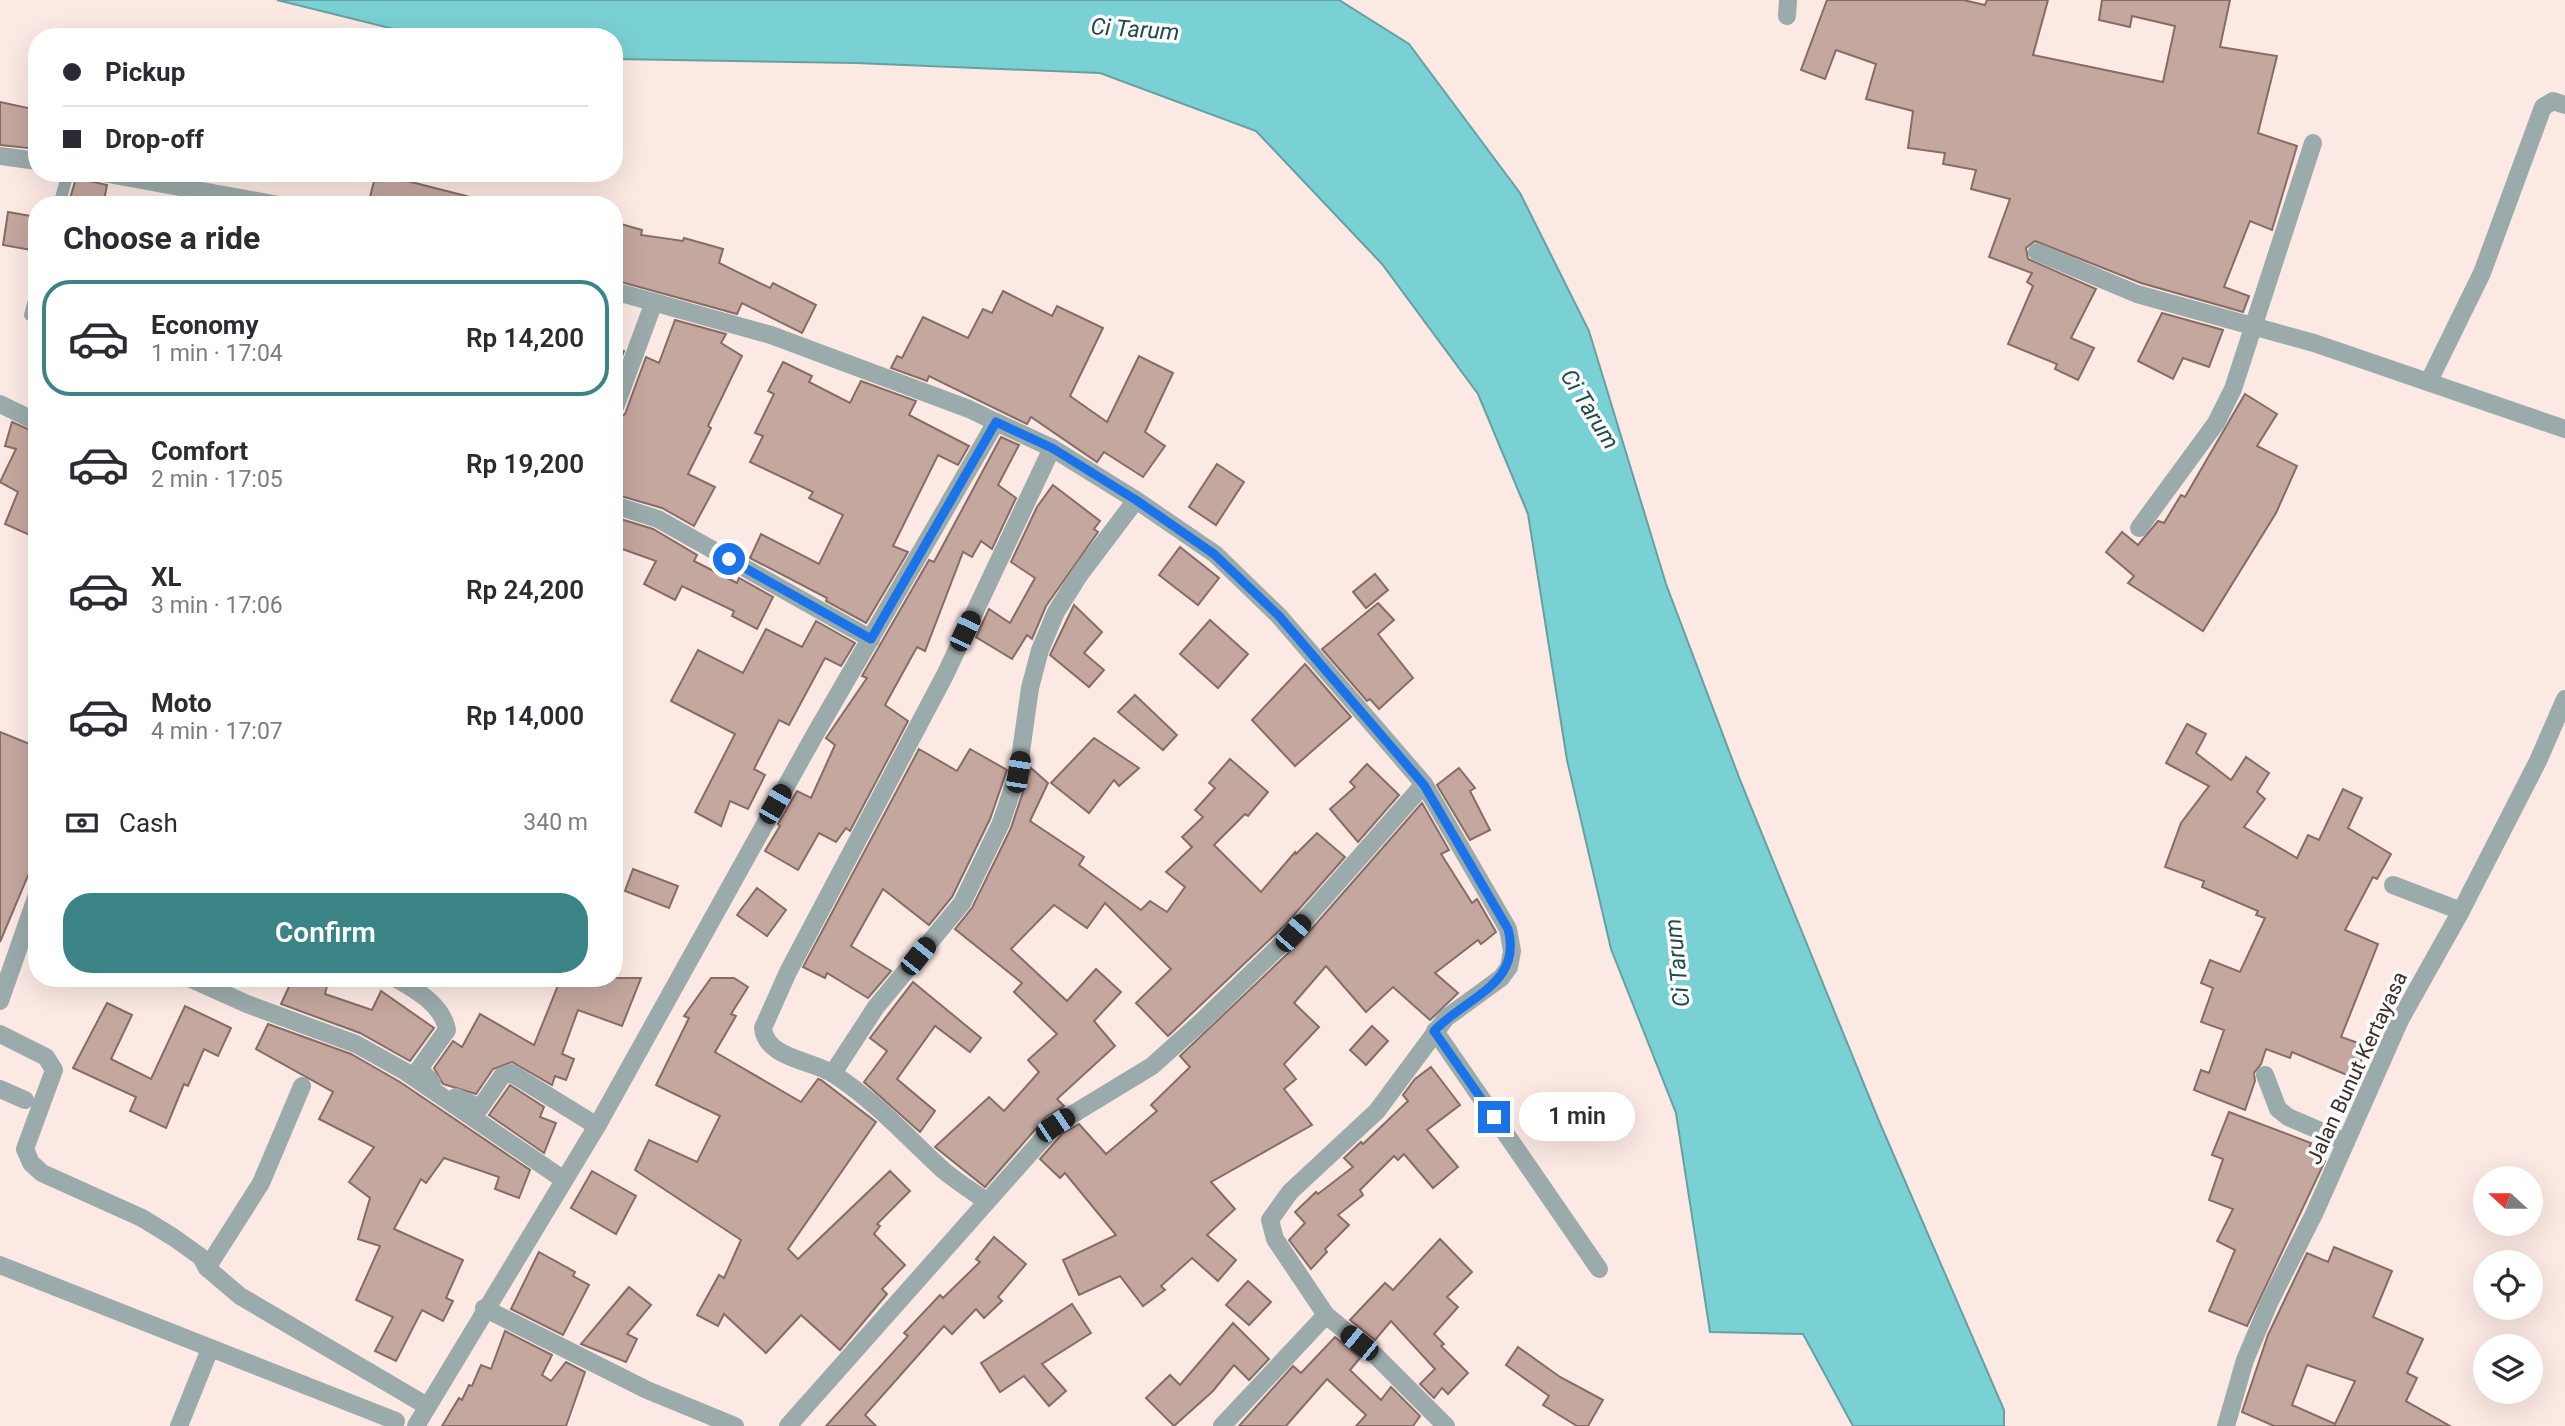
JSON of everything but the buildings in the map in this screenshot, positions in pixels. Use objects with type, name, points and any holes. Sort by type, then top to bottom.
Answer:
[{"type":"street","points":[[2429,381],[2482,273],[2543,107],[2553,101],[2565,105]]},
{"type":"street","points":[[2139,528],[2216,423],[2233,388],[2250,327],[2313,143]]},
{"type":"street","points":[[0,156],[28,160]]},
{"type":"street","points":[[153,182],[230,196]]},
{"type":"street","points":[[2037,252],[2137,294],[2314,343],[2565,429]]},
{"type":"street","points":[[623,293],[771,335],[956,404],[1052,448],[1136,500],[1214,554],[1279,616],[1424,785],[1508,929],[1513,951],[1508,967],[1501,978],[1446,1018],[1377,1111],[1290,1192],[1270,1220],[1275,1239],[1326,1315],[1376,1356],[1446,1426]]},
{"type":"street","points":[[623,386],[654,302]]},
{"type":"street","points":[[0,404],[28,418]]},
{"type":"street","points":[[416,1426],[484,1308],[597,1126],[697,941],[996,422]]},
{"type":"street","points":[[986,1201],[945,1171],[888,1114],[832,1073],[772,1048],[764,1038],[763,1028],[788,972],[945,674],[1052,448]]},
{"type":"street","points":[[832,1073],[876,1007],[961,902],[983,862],[1001,823],[1018,772],[1030,688],[1056,612],[1080,574],[1136,500]]},
{"type":"street","points":[[623,508],[658,519],[871,639]]},
{"type":"street","name":"Jalan Bunut Kertayasa","points":[[2226,1426],[2250,1349],[2400,1020],[2461,911],[2538,761],[2565,699]]},
{"type":"street","points":[[788,1426],[1055,1125],[1152,1066],[1211,1012],[1293,933],[1424,785]]},
{"type":"street","points":[[2393,885],[2461,911]]},
{"type":"street","points":[[0,1001],[28,921]]},
{"type":"street","points":[[209,987],[247,1004],[356,1044],[405,1073],[564,1180]]},
{"type":"street","points":[[412,987],[418,990],[445,1023],[446,1030],[418,1069],[450,1095],[480,1108],[502,1076],[511,1073],[597,1126]]},
{"type":"street","points":[[1434,1031],[1600,1269]]},
{"type":"street","points":[[0,1034],[46,1057],[54,1070],[25,1149],[31,1163],[42,1172],[142,1218],[201,1257],[207,1268],[266,1313],[427,1406]]},
{"type":"street","points":[[2266,1075],[2278,1109],[2288,1117],[2346,1142]]},
{"type":"street","points":[[207,1268],[261,1183],[302,1086]]},
{"type":"street","points":[[0,1089],[25,1100]]},
{"type":"street","points":[[0,1265],[396,1421]]},
{"type":"street","points":[[484,1308],[647,1390],[735,1426]]},
{"type":"street","points":[[1222,1426],[1326,1315]]},
{"type":"street","points":[[179,1426],[210,1349]]},
{"type":"water","name":"Ci Tarum","points":[[277,0],[1339,0],[1409,44],[1520,193],[1589,331],[1666,584],[1740,780],[1879,1121],[2004,1410],[2004,1426],[1853,1426],[1803,1334],[1710,1332],[1676,1113],[1611,949],[1567,760],[1528,514],[1478,394],[1382,264],[1256,131],[1100,73],[856,63],[623,59],[623,28],[390,28]]},
{"type":"route","points":[[729,559],[871,639],[983,449],[996,422],[1052,448],[1100,475],[1214,554],[1279,616],[1424,785],[1508,929],[1513,951],[1511,962],[1501,978],[1446,1018],[1434,1031],[1494,1117]]}]
